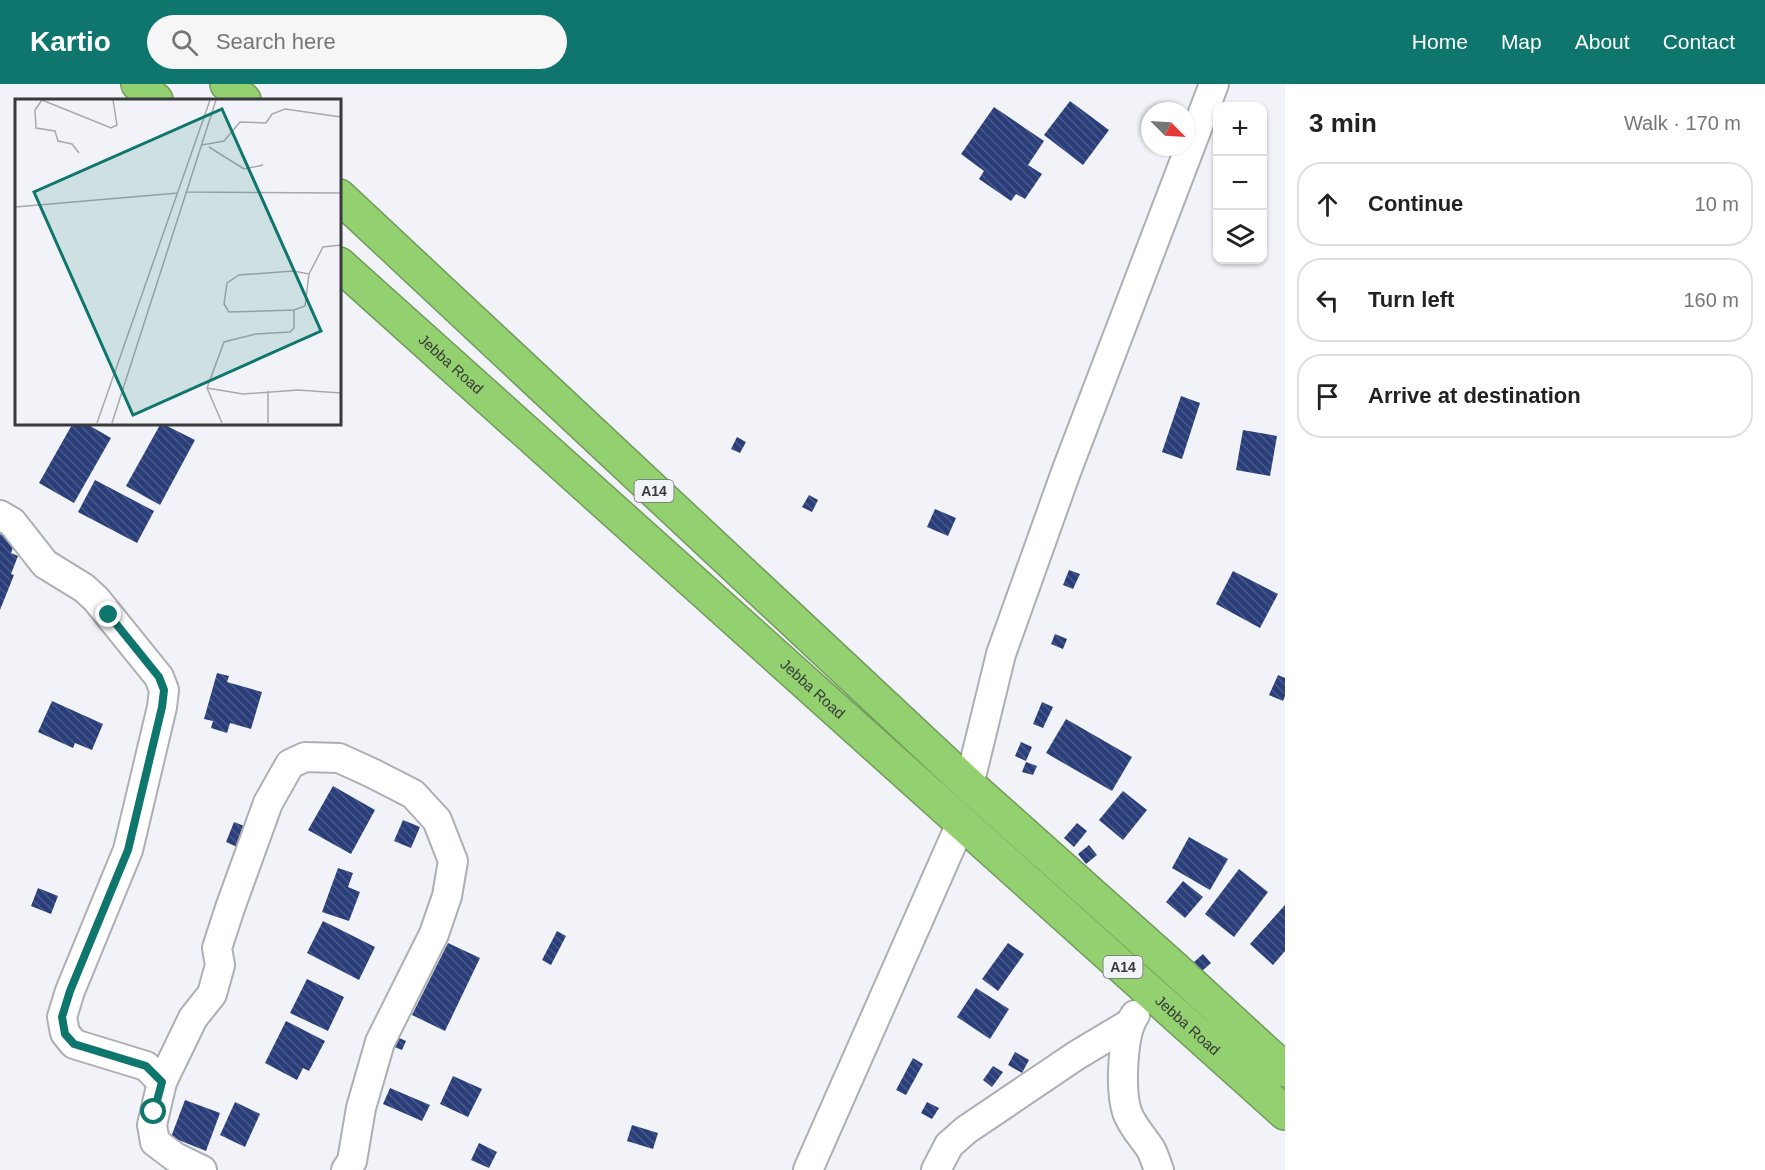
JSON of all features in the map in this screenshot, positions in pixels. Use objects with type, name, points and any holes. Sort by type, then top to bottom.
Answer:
[{"type":"highway","points":[[138,84],[155,99]]},
{"type":"highway","points":[[227,84],[243,99]]},
{"type":"highway","name":"A14","points":[[340,197],[969,785]]},
{"type":"highway","name":"Jebba Road","points":[[340,265],[1285,1113]]},
{"type":"highway","points":[[969,785],[1285,1070]]},
{"type":"street","points":[[969,785],[1001,654],[1066,472],[1214,84]]},
{"type":"street","points":[[0,515],[12,522],[45,564],[84,588],[96,599],[159,677],[164,690],[128,850],[70,991],[62,1017],[65,1034],[74,1044],[146,1066],[162,1082]]},
{"type":"street","points":[[202,1170],[174,1157],[155,1142],[152,1125],[162,1082],[193,1018],[212,994],[220,965],[217,948],[268,803],[290,764],[304,756],[339,758],[413,794],[437,820],[453,861],[447,896],[434,934],[380,1042],[362,1108],[352,1161],[346,1170]]},
{"type":"street","points":[[808,1170],[962,821]]},
{"type":"street","points":[[936,1170],[949,1145],[966,1130],[1077,1055],[1129,1024],[1151,993]]},
{"type":"street","points":[[1129,1024],[1124,1056],[1127,1111],[1139,1135],[1150,1148],[1158,1170]]},
{"type":"building","points":[[1070,101],[1109,130],[1083,165],[1044,135]]},
{"type":"building","points":[[994,107],[1044,141],[1028,165],[1042,174],[1025,199],[1016,194],[1011,201],[979,179],[984,171],[961,154]]},
{"type":"building","points":[[1181,396],[1200,403],[1182,459],[1162,452]]},
{"type":"building","points":[[72,424],[87,424],[111,438],[74,503],[39,483]]},
{"type":"building","points":[[160,424],[195,440],[160,505],[126,486]]},
{"type":"building","points":[[1243,430],[1277,436],[1270,476],[1236,470]]},
{"type":"building","points":[[737,437],[746,442],[740,453],[731,449]]},
{"type":"building","points":[[95,480],[154,511],[137,543],[78,512]]},
{"type":"building","points":[[809,495],[818,500],[812,512],[802,507]]},
{"type":"building","points":[[935,509],[956,518],[948,536],[927,527]]},
{"type":"building","points":[[0,534],[16,540],[11,553],[18,556],[11,574],[14,575],[0,610]]},
{"type":"building","points":[[1069,570],[1080,574],[1073,589],[1063,585]]},
{"type":"building","points":[[1233,571],[1278,594],[1260,628],[1216,604]]},
{"type":"building","points":[[1055,634],[1067,639],[1063,649],[1051,644]]},
{"type":"building","points":[[217,673],[229,676],[227,682],[262,692],[251,729],[230,723],[227,733],[211,728],[213,721],[204,719]]},
{"type":"building","points":[[1278,675],[1285,678],[1283,701],[1269,695]]},
{"type":"building","points":[[52,701],[103,724],[92,750],[75,743],[73,748],[38,732]]},
{"type":"building","points":[[1042,702],[1053,707],[1043,728],[1033,724]]},
{"type":"building","points":[[1066,719],[1132,757],[1112,791],[1046,753]]},
{"type":"building","points":[[1021,742],[1032,747],[1026,761],[1015,756]]},
{"type":"building","points":[[1026,762],[1037,766],[1033,775],[1022,772]]},
{"type":"building","points":[[333,786],[375,810],[351,854],[308,830]]},
{"type":"building","points":[[1123,791],[1147,810],[1123,840],[1099,820]]},
{"type":"building","points":[[403,820],[420,827],[411,848],[394,841]]},
{"type":"building","points":[[234,822],[252,829],[244,850],[226,842]]},
{"type":"building","points":[[1077,823],[1087,831],[1074,847],[1064,838]]},
{"type":"building","points":[[1189,837],[1228,859],[1210,890],[1172,868]]},
{"type":"building","points":[[1089,845],[1097,855],[1086,864],[1078,854]]},
{"type":"building","points":[[338,868],[353,873],[348,887],[360,892],[349,921],[322,912]]},
{"type":"building","points":[[1239,869],[1268,892],[1234,937],[1205,914]]},
{"type":"building","points":[[1183,881],[1203,897],[1185,918],[1166,902]]},
{"type":"building","points":[[38,888],[58,896],[51,914],[31,906]]},
{"type":"building","points":[[1285,905],[1285,951],[1273,965],[1250,944]]},
{"type":"building","points":[[323,921],[375,947],[359,980],[307,953]]},
{"type":"building","points":[[557,931],[566,936],[551,965],[542,960]]},
{"type":"building","points":[[448,943],[480,958],[445,1031],[412,1015]]},
{"type":"building","points":[[1008,943],[1024,954],[998,991],[982,979]]},
{"type":"building","points":[[1203,954],[1211,963],[1202,971],[1194,962]]},
{"type":"building","points":[[307,979],[344,997],[328,1031],[290,1013]]},
{"type":"building","points":[[976,988],[1009,1009],[990,1039],[957,1017]]},
{"type":"building","points":[[286,1021],[325,1041],[309,1071],[303,1068],[297,1080],[265,1063]]},
{"type":"building","points":[[397,1037],[406,1041],[402,1050],[392,1046]]},
{"type":"building","points":[[1015,1052],[1029,1060],[1022,1073],[1008,1065]]},
{"type":"building","points":[[913,1058],[923,1064],[906,1095],[896,1090]]},
{"type":"building","points":[[993,1066],[1003,1072],[992,1087],[983,1080]]},
{"type":"building","points":[[453,1076],[482,1089],[468,1117],[440,1104]]},
{"type":"building","points":[[390,1088],[430,1105],[422,1121],[383,1104]]},
{"type":"building","points":[[185,1100],[220,1113],[206,1151],[171,1137]]},
{"type":"building","points":[[235,1102],[260,1114],[245,1147],[220,1135]]},
{"type":"building","points":[[927,1102],[939,1108],[932,1119],[921,1113]]},
{"type":"building","points":[[632,1125],[658,1133],[653,1149],[627,1141]]},
{"type":"building","points":[[479,1143],[497,1152],[489,1168],[471,1160]]},
{"type":"route","points":[[109,615],[159,677],[164,690],[128,850],[70,991],[62,1017],[65,1034],[74,1044],[146,1066],[159,1078],[162,1082],[154,1112]]}]
